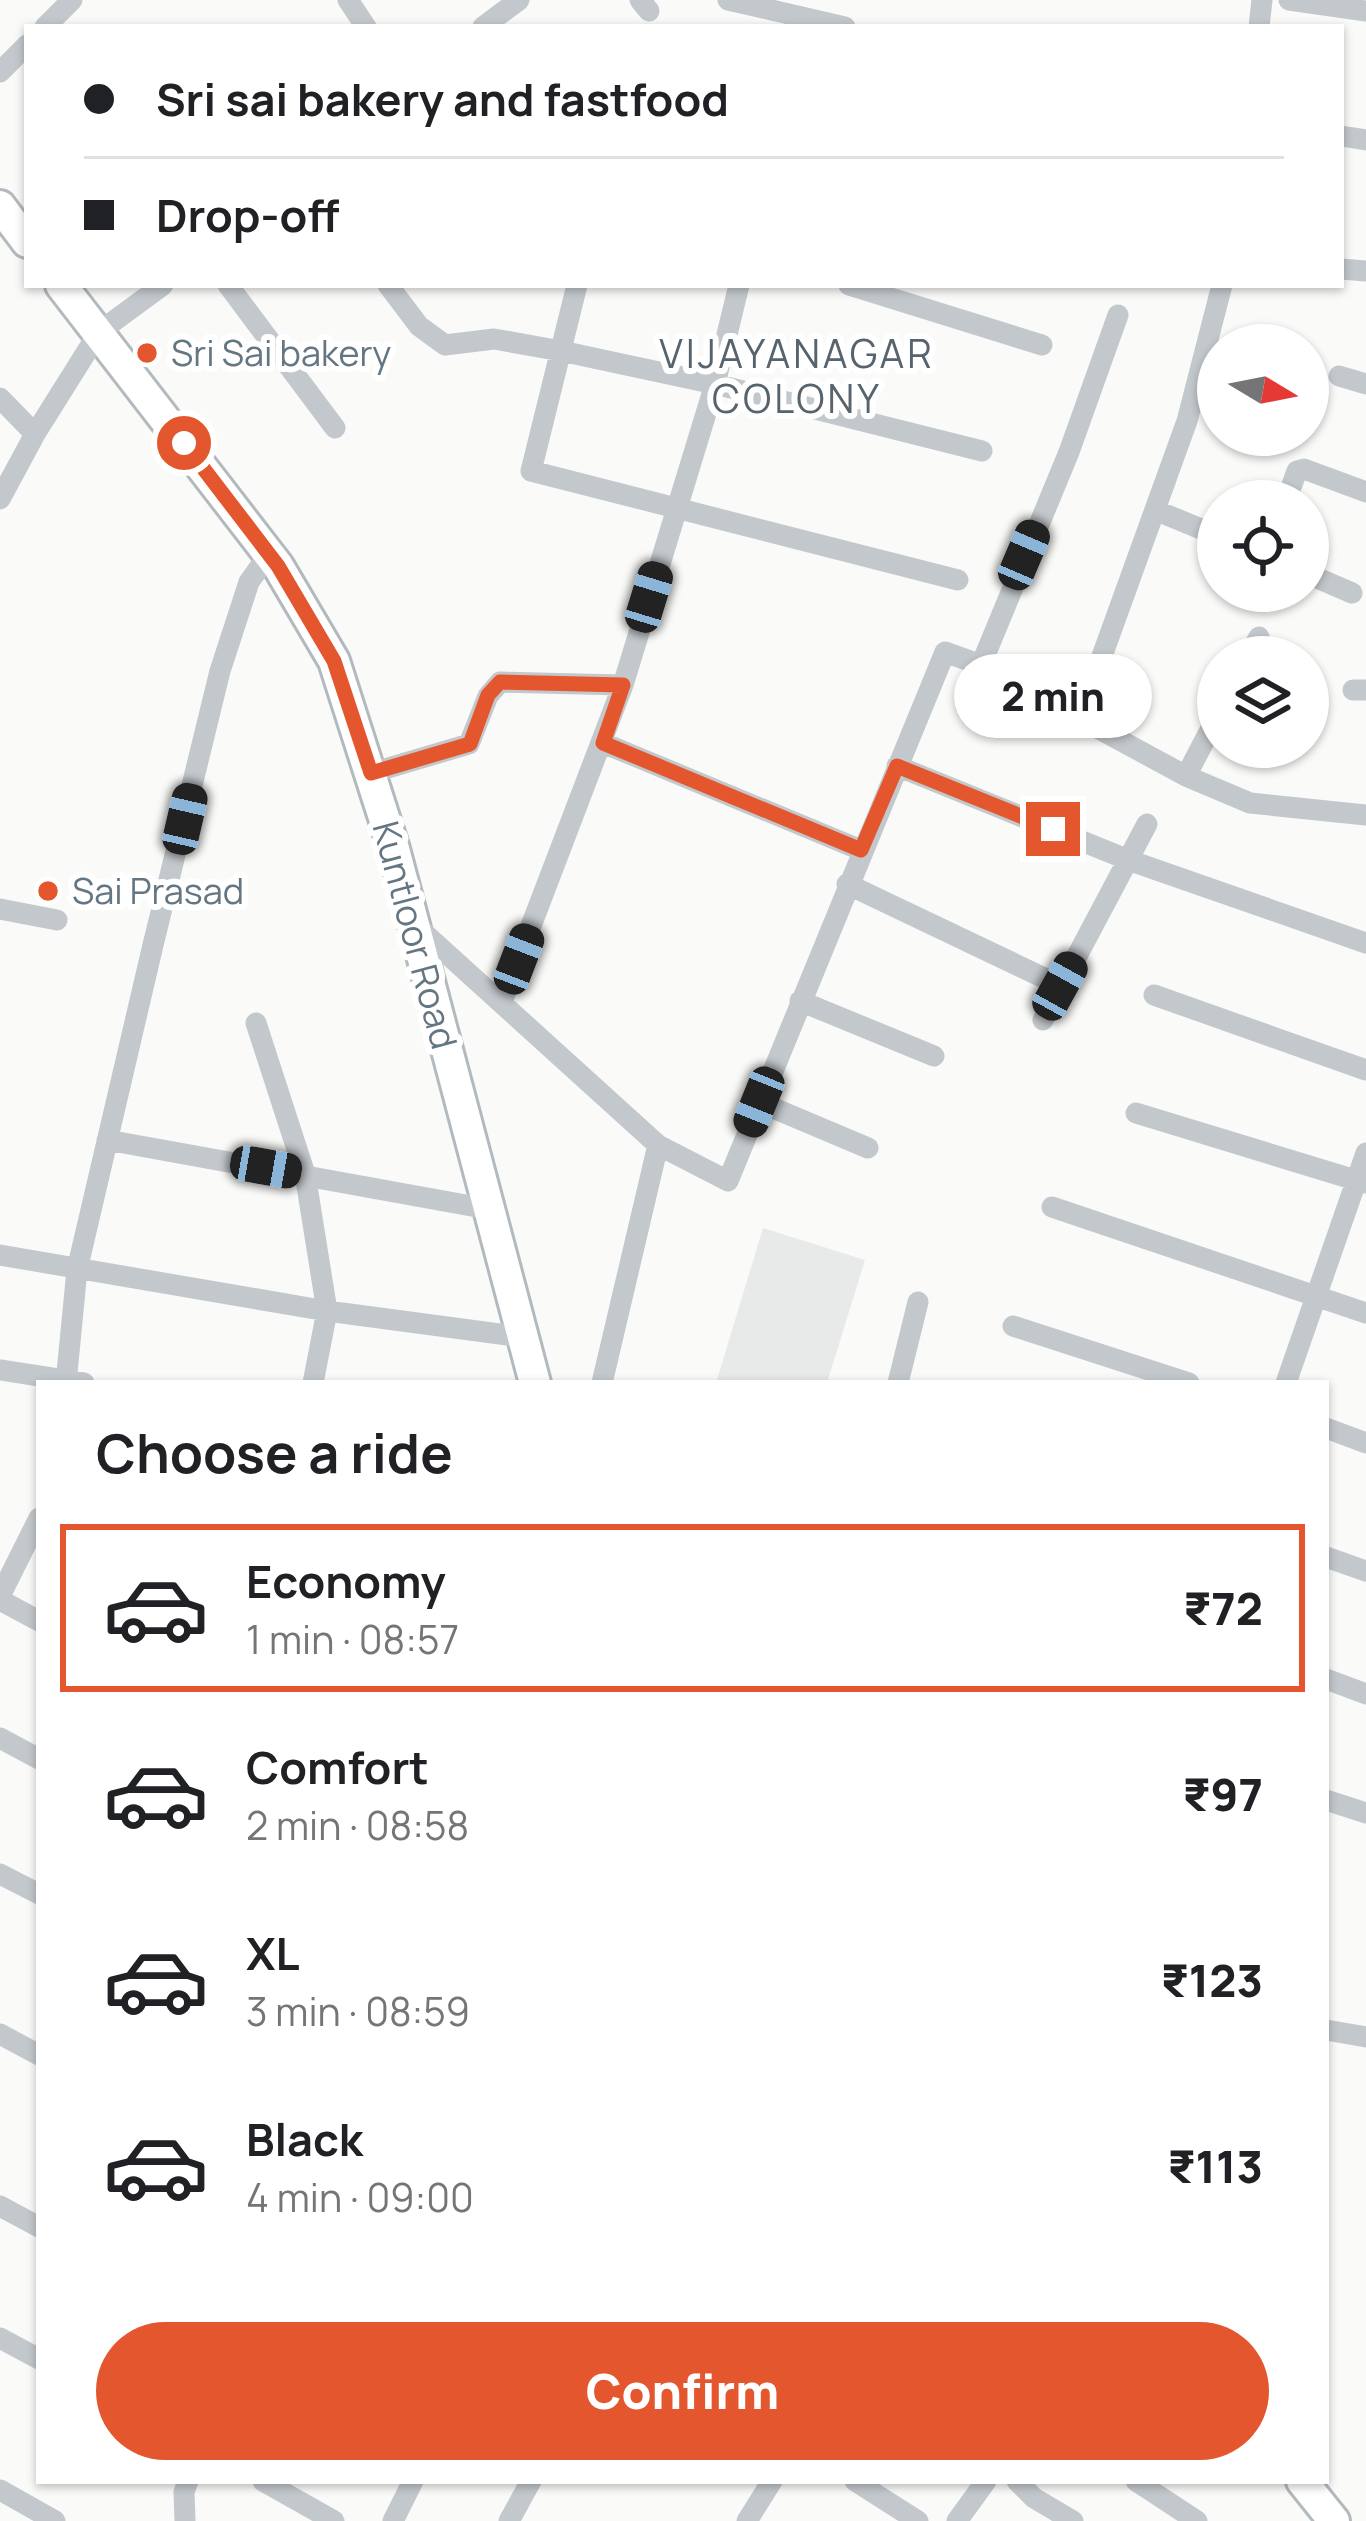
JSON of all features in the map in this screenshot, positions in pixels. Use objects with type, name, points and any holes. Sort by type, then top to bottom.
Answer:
[{"type":"street","points":[[48,24],[72,0]]},
{"type":"street","points":[[728,0],[815,16]]},
{"type":"street","points":[[1288,0],[1366,11]]},
{"type":"street","points":[[0,72],[24,48]]},
{"type":"street","points":[[0,206],[24,238]]},
{"type":"street","name":"Kuntloor Road","points":[[63,288],[268,554],[334,661],[371,773],[534,1380]]},
{"type":"street","points":[[0,499],[99,332],[159,288]]},
{"type":"street","points":[[230,288],[334,428]]},
{"type":"street","points":[[390,288],[419,326],[440,343],[494,339],[561,351],[715,384],[982,452]]},
{"type":"street","points":[[576,288],[531,471],[958,580]]},
{"type":"street","points":[[502,1002],[623,685],[715,384],[738,288]]},
{"type":"street","points":[[859,288],[1042,345]]},
{"type":"street","points":[[1216,324],[1222,288]]},
{"type":"street","points":[[981,665],[1069,452],[1118,315]]},
{"type":"street","points":[[1339,376],[1366,384]]},
{"type":"street","points":[[1080,717],[1197,395]]},
{"type":"street","points":[[0,398],[35,434]]},
{"type":"street","points":[[1294,480],[1297,471],[1304,469],[1366,492]]},
{"type":"street","points":[[1155,510],[1197,527]]},
{"type":"street","points":[[72,1380],[77,1270],[107,1140],[220,671],[249,582],[268,554]]},
{"type":"street","points":[[1329,583],[1352,593]]},
{"type":"street","points":[[412,923],[658,1145],[728,1181],[945,652],[981,665],[1186,776],[1250,802],[1366,815]]},
{"type":"street","points":[[371,773],[470,744],[488,695],[500,682],[623,685]]},
{"type":"street","points":[[603,743],[861,850]]},
{"type":"street","points":[[1186,776],[1197,755]]},
{"type":"street","points":[[897,766],[1130,861],[1366,943]]},
{"type":"street","points":[[1043,1021],[1147,824]]},
{"type":"street","points":[[847,884],[1060,986]]},
{"type":"street","points":[[0,909],[57,920]]},
{"type":"street","points":[[1154,995],[1366,1070]]},
{"type":"street","points":[[800,1001],[934,1056]]},
{"type":"street","points":[[256,1023],[305,1174],[328,1311],[314,1380]]},
{"type":"street","points":[[759,1102],[868,1148]]},
{"type":"street","points":[[1136,1112],[1361,1182]]},
{"type":"street","points":[[107,1140],[488,1210]]},
{"type":"street","points":[[603,1380],[658,1145]]},
{"type":"street","points":[[1287,1380],[1361,1182],[1366,1153]]},
{"type":"street","points":[[1052,1207],[1366,1313]]},
{"type":"street","points":[[0,1255],[328,1311],[522,1337]]},
{"type":"street","points":[[899,1380],[918,1302]]},
{"type":"street","points":[[1013,1326],[1181,1380]]},
{"type":"street","points":[[0,1370],[60,1380]]},
{"type":"street","points":[[1329,1430],[1366,1443]]},
{"type":"street","points":[[36,1524],[0,1598],[36,1620]]},
{"type":"street","points":[[1329,1558],[1366,1571]]},
{"type":"street","points":[[1329,1680],[1366,1694]]},
{"type":"street","points":[[0,1738],[36,1757]]},
{"type":"street","points":[[1329,1800],[1366,1813]]},
{"type":"street","points":[[0,1874],[36,1892]]},
{"type":"street","points":[[1329,2031],[1366,2037]]},
{"type":"street","points":[[0,2034],[36,2054]]},
{"type":"street","points":[[0,2206],[36,2225]]},
{"type":"street","points":[[0,2338],[36,2357]]},
{"type":"street","points":[[185,2521],[187,2484]]},
{"type":"street","points":[[268,2484],[334,2521]]},
{"type":"street","points":[[392,2521],[411,2484]]},
{"type":"street","points":[[508,2521],[529,2484]]},
{"type":"street","points":[[747,2521],[770,2484]]},
{"type":"street","points":[[860,2484],[918,2521]]},
{"type":"street","points":[[957,2521],[984,2484]]},
{"type":"street","points":[[1141,2484],[1197,2521]]},
{"type":"street","points":[[1304,2484],[1334,2521]]},
{"type":"street","points":[[1033,2486],[1073,2521]]},
{"type":"street","points":[[0,2490],[55,2521]]},
{"type":"shaded area","points":[[763,1228],[865,1260],[828,1380],[717,1380]]},
{"type":"place","name":"Sri Sai bakery","points":[[147,353]]},
{"type":"place","name":"Sai Prasad","points":[[48,891]]},
{"type":"district","name":"VIJAYANAGAR COLONY","points":[[797,376]]},
{"type":"route","points":[[184,443],[278,566],[334,661],[371,773],[470,744],[488,695],[500,682],[623,685],[603,743],[861,850],[897,766],[1053,829]]}]
